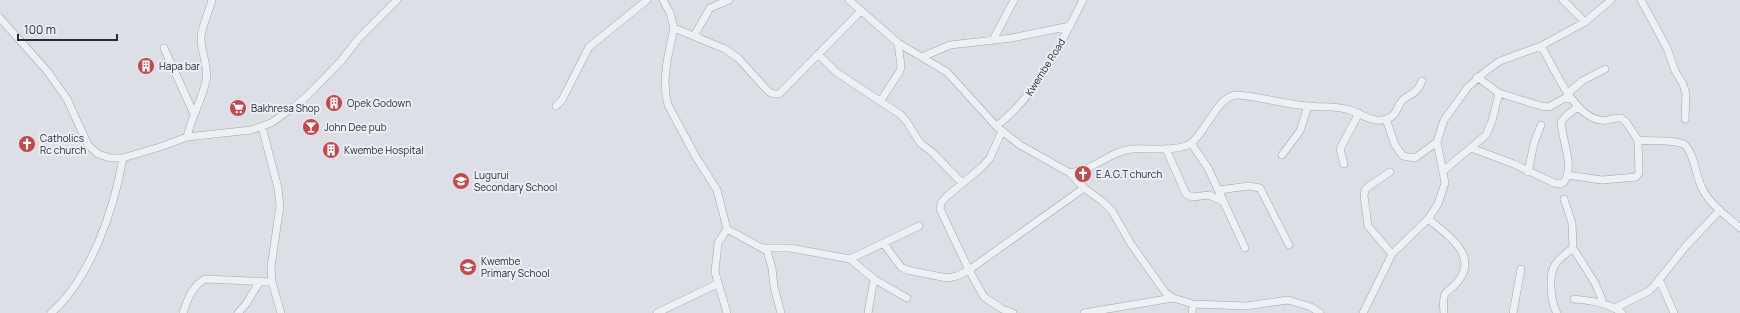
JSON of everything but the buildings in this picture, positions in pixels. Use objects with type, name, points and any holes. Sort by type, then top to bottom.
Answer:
[{"type":"street","points":[[187,137],[206,81],[201,39],[202,28],[207,19],[212,0]]},
{"type":"street","points":[[0,18],[48,72],[67,98],[88,145],[98,154],[110,158],[123,158],[187,137],[251,130],[271,123],[308,95],[341,61],[359,38],[397,0]]},
{"type":"street","points":[[556,106],[562,100],[589,46],[647,0]]},
{"type":"street","points":[[663,0],[670,13],[674,28],[667,61],[665,81],[667,100],[677,124],[718,190],[727,228],[718,243],[715,272],[726,313]]},
{"type":"street","points":[[694,36],[710,8],[729,0]]},
{"type":"street","points":[[849,0],[898,43],[940,67],[954,78],[1002,131],[1020,145],[1070,173],[1084,188],[1112,211],[1131,244],[1165,292],[1173,298],[1193,304],[1246,309],[1288,300],[1301,303],[1320,313]]},
{"type":"street","points":[[993,40],[1014,0]]},
{"type":"street","name":"Kwembe Road","points":[[996,126],[1015,111],[1035,86],[1070,26],[1083,0]]},
{"type":"street","points":[[1563,0],[1585,22]]},
{"type":"street","points":[[1363,313],[1392,254],[1428,219],[1443,194],[1445,184],[1437,142],[1444,120],[1455,104],[1477,77],[1500,61],[1541,46],[1585,22],[1611,0]]},
{"type":"street","points":[[1641,0],[1666,48],[1674,71],[1683,84],[1686,94],[1685,119]]},
{"type":"street","points":[[674,28],[725,49],[738,58],[769,92],[779,94],[861,11]]},
{"type":"street","points":[[922,57],[950,45],[1012,38],[1070,26]]},
{"type":"street","points":[[881,100],[900,71],[901,66],[898,43]]},
{"type":"street","points":[[1541,46],[1553,65],[1569,97],[1578,107],[1598,120],[1621,118],[1626,122],[1635,138],[1638,140],[1650,142],[1672,141],[1685,145],[1690,154],[1701,187],[1710,201],[1740,228]]},
{"type":"street","points":[[164,48],[194,114]]},
{"type":"street","points":[[819,55],[836,72],[881,100],[901,115],[920,143],[932,152],[962,184]]},
{"type":"street","points":[[1477,77],[1499,93],[1549,107],[1569,97],[1582,81],[1604,69]]},
{"type":"street","points":[[1070,173],[1092,166],[1119,151],[1166,149],[1191,144],[1208,123],[1218,105],[1231,96],[1237,95],[1308,106],[1338,107],[1359,113],[1372,119],[1386,120],[1396,113],[1401,101],[1418,91],[1422,81]]},
{"type":"street","points":[[1443,171],[1486,135],[1489,130],[1499,93]]},
{"type":"street","points":[[1282,155],[1300,132],[1308,106]]},
{"type":"street","points":[[1470,148],[1514,164],[1528,172],[1560,184],[1564,182],[1567,175],[1567,159],[1561,122],[1567,115],[1578,107]]},
{"type":"street","points":[[1344,164],[1340,149],[1359,113]]},
{"type":"street","points":[[1386,120],[1395,145],[1403,156],[1415,158],[1437,142]]},
{"type":"street","points":[[1528,172],[1534,143],[1541,125]]},
{"type":"street","points":[[262,127],[278,188],[280,206],[271,267],[272,282],[281,313]]},
{"type":"street","points":[[1002,131],[990,158],[982,167],[946,197],[941,203],[940,210],[969,270],[984,296],[1002,309],[1013,313]]},
{"type":"street","points":[[1567,175],[1602,180],[1636,177],[1639,173],[1638,140]]},
{"type":"street","points":[[1191,144],[1208,168],[1246,248]]},
{"type":"street","points":[[1166,149],[1186,194],[1192,197],[1209,195],[1224,202]]},
{"type":"street","points":[[51,313],[73,289],[98,242],[115,198],[123,158]]},
{"type":"street","points":[[1390,172],[1369,186],[1365,190],[1364,196],[1368,226],[1392,254]]},
{"type":"street","points":[[1219,190],[1249,186],[1260,188],[1289,245]]},
{"type":"street","points":[[884,244],[901,267],[907,270],[947,278],[957,276],[969,270],[1084,188]]},
{"type":"street","points":[[1564,199],[1572,223],[1573,248],[1595,283],[1603,302]]},
{"type":"street","points":[[1615,308],[1649,291],[1686,246],[1720,210]]},
{"type":"street","points":[[1428,219],[1453,239],[1461,249],[1465,259],[1461,277],[1444,294],[1444,313]]},
{"type":"street","points":[[850,259],[919,226]]},
{"type":"street","points":[[727,228],[767,251],[770,257],[774,287],[781,313]]},
{"type":"street","points":[[763,248],[790,248],[850,259],[874,278],[907,298]]},
{"type":"street","points":[[1558,313],[1552,304],[1552,273],[1556,264],[1573,248]]},
{"type":"street","points":[[1513,313],[1521,269]]},
{"type":"street","points":[[868,313],[874,278]]},
{"type":"street","points":[[183,313],[192,289],[205,279],[272,282]]},
{"type":"street","points":[[1659,280],[1674,313]]},
{"type":"street","points":[[238,313],[246,304],[260,281]]},
{"type":"street","points":[[657,313],[717,284]]},
{"type":"street","points":[[1084,313],[1173,298]]},
{"type":"street","points":[[1574,299],[1603,302],[1622,313]]},
{"type":"street","points":[[1192,313],[1193,304]]},
{"type":"place","name":"Hapa bar","points":[[146,66]]},
{"type":"place","name":"Opek Godown","points":[[334,103]]},
{"type":"place","name":"Bakhresa Shop","points":[[238,108]]},
{"type":"place","name":"John Dee pub","points":[[311,127]]},
{"type":"place","name":"Catholics Rc church","points":[[27,144]]},
{"type":"place","name":"Kwembe Hospital","points":[[331,150]]},
{"type":"place","name":"E.A.G.T church","points":[[1083,174]]},
{"type":"place","name":"Lugurui Secondary School","points":[[461,181]]},
{"type":"place","name":"Kwembe Primary School","points":[[468,267]]}]
